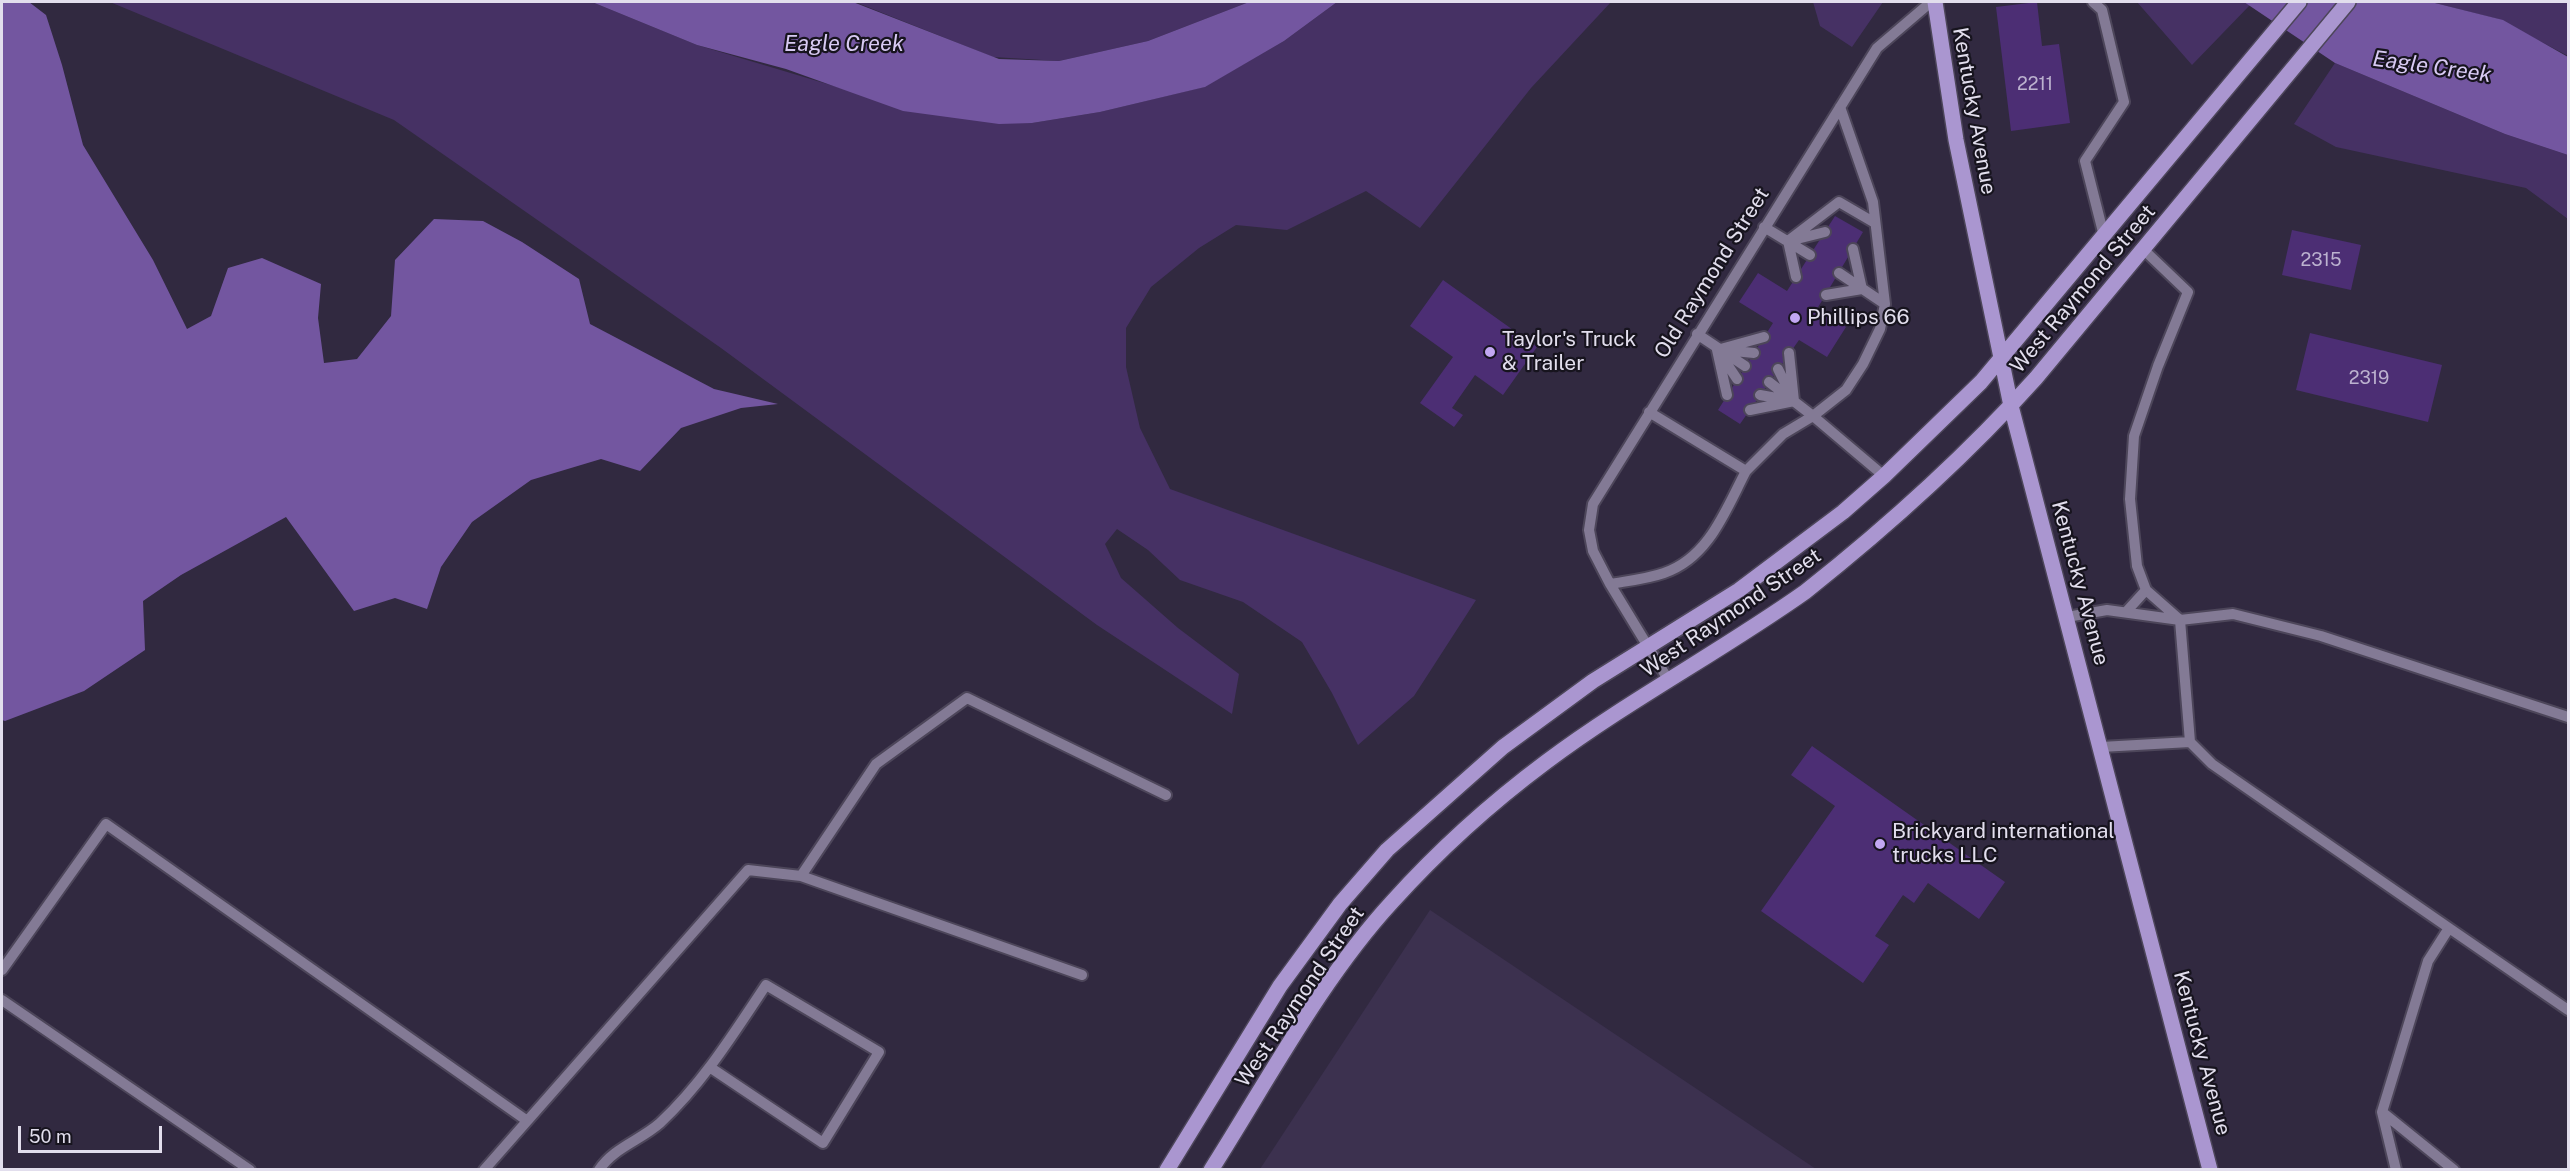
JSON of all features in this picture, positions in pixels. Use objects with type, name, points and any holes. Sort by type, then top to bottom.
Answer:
[{"type":"main road","name":"Kentucky Avenue","points":[[1933,2],[1958,150],[2011,406],[2210,1170]]},
{"type":"main road","name":"West Raymond Street","points":[[1167,1170],[1280,986],[1340,904],[1388,850],[1503,747],[1593,681],[1731,595],[1788,555],[1884,476],[1981,382],[2299,2]]},
{"type":"main road","name":"West Raymond Street","points":[[1212,1170],[1324,991],[1349,954],[1392,902],[1448,846],[1546,762],[1777,612],[1836,568],[1935,480],[2011,406],[2144,250],[2348,2]]},
{"type":"lane","name":"Old Raymond Street","points":[[1670,681],[1610,584],[1593,551],[1588,530],[1590,513],[1597,496],[1877,48],[1933,2]]},
{"type":"lane","points":[[2093,2],[2102,10],[2124,102],[2085,161],[2104,236]]},
{"type":"lane","points":[[1610,584],[1666,573],[1693,556],[1712,537],[1746,471],[1784,434],[1813,416],[1845,390],[1863,364],[1880,329],[1886,304],[1873,202],[1840,107]]},
{"type":"lane","points":[[1788,241],[1839,202],[1875,223]]},
{"type":"lane","points":[[1764,227],[1810,255]]},
{"type":"lane","points":[[1788,241],[1825,232]]},
{"type":"lane","points":[[1788,241],[1796,277]]},
{"type":"lane","points":[[1853,249],[1862,289]]},
{"type":"lane","points":[[2144,250],[2188,292],[2158,366],[2134,436],[2130,499],[2137,566],[2146,590],[2180,620],[2190,742],[2212,764],[2568,1010]]},
{"type":"lane","points":[[1839,273],[1886,304]]},
{"type":"lane","points":[[1826,295],[1862,289]]},
{"type":"lane","points":[[1697,334],[1717,350],[1745,366]]},
{"type":"lane","points":[[1717,350],[1764,337]]},
{"type":"lane","points":[[1717,350],[1754,353]]},
{"type":"lane","points":[[1717,350],[1737,379]]},
{"type":"lane","points":[[1717,350],[1728,395]]},
{"type":"lane","points":[[1789,353],[1794,401]]},
{"type":"lane","points":[[1778,369],[1794,401]]},
{"type":"lane","points":[[1769,382],[1884,476]]},
{"type":"lane","points":[[1760,394],[1794,401]]},
{"type":"lane","points":[[1750,410],[1794,401]]},
{"type":"lane","points":[[1649,412],[1746,471]]},
{"type":"lane","points":[[2126,612],[2146,590]]},
{"type":"lane","points":[[2067,616],[2107,610],[2180,620],[2233,614],[2321,636],[2568,717]]},
{"type":"lane","points":[[801,876],[876,764],[967,698],[1166,795]]},
{"type":"lane","points":[[2101,747],[2190,742]]},
{"type":"lane","points":[[2,970],[106,824],[526,1120]]},
{"type":"lane","points":[[484,1170],[748,870],[801,876],[1083,975]]},
{"type":"lane","points":[[2396,1170],[2382,1112],[2428,962],[2449,928]]},
{"type":"lane","points":[[598,1170],[605,1159],[659,1124],[711,1068],[766,985],[879,1052],[823,1143],[711,1068]]},
{"type":"lane","points":[[2,1000],[250,1170]]},
{"type":"lane","points":[[2382,1112],[2454,1170]]},
{"type":"shaded area","points":[[110,2],[592,2],[697,45],[854,92],[1032,123],[1100,112],[1204,87],[1284,41],[1337,2],[1611,2],[1531,88],[1420,228],[1366,191],[1287,230],[1236,225],[1199,248],[1151,287],[1126,328],[1126,367],[1140,428],[1170,489],[1476,600],[1414,696],[1358,745],[1332,693],[1302,642],[1243,602],[1180,580],[1148,550],[1117,529],[1105,544],[1121,578],[1178,628],[1239,674],[1232,714],[1097,625],[721,348],[394,120]]},
{"type":"shaded area","points":[[855,2],[1249,2],[1148,41],[1059,61],[993,57]]},
{"type":"shaded area","points":[[1813,2],[1883,2],[1852,47],[1820,26]]},
{"type":"shaded area","points":[[2137,2],[2245,2],[2250,5],[2192,65]]},
{"type":"shaded area","points":[[2431,2],[2568,2],[2568,56],[2498,19]]},
{"type":"shaded area","points":[[2335,63],[2505,134],[2568,155],[2568,219],[2526,188],[2336,147],[2294,124]]},
{"type":"shaded area","points":[[1430,910],[1816,1169],[1260,1169]]},
{"type":"water","points":[[2,2],[29,2],[46,15],[83,145],[153,260],[187,329],[211,316],[228,268],[262,258],[321,284],[318,318],[324,363],[357,359],[391,316],[395,260],[434,219],[483,221],[522,242],[579,279],[590,324],[714,389],[778,404],[741,408],[681,428],[640,471],[601,459],[531,480],[472,522],[441,567],[427,609],[395,598],[354,611],[286,517],[181,575],[143,601],[145,650],[84,691],[5,721],[2,720]]},
{"type":"water","name":"Eagle Creek","points":[[592,2],[853,2],[999,59],[1059,61],[1148,41],[1249,2],[1337,2],[1284,41],[1205,87],[1100,112],[1032,123],[999,124],[903,111],[786,69],[697,45]]},
{"type":"water","name":"Eagle Creek","points":[[2244,2],[2431,2],[2503,20],[2568,57],[2568,155],[2505,134],[2335,63]]},
{"type":"building","points":[[2037,2],[2042,46],[2059,44],[2070,123],[2011,131],[1996,7]]},
{"type":"building","points":[[1835,216],[1863,232],[1817,309],[1846,327],[1827,357],[1799,340],[1740,424],[1718,410],[1773,323],[1739,302],[1758,273],[1787,291]]},
{"type":"building","points":[[2292,230],[2361,245],[2351,290],[2282,275]]},
{"type":"building","name":"Taylor's Truck & Trailer","points":[[1443,280],[1537,347],[1503,395],[1475,375],[1452,408],[1463,415],[1454,427],[1420,403],[1453,357],[1410,326]]},
{"type":"building","points":[[2310,333],[2442,365],[2428,422],[2296,390]]},
{"type":"building","name":"Brickyard international trucks LLC","points":[[1812,746],[2005,882],[1979,919],[1928,883],[1914,903],[1903,895],[1875,936],[1889,945],[1863,983],[1761,911],[1835,806],[1791,775]]},
{"type":"place","name":"Phillips 66","points":[[1795,318]]},
{"type":"place","name":"Taylor's Truck & Trailer","points":[[1490,352]]},
{"type":"place","name":"Brickyard international trucks LLC","points":[[1880,844]]}]
